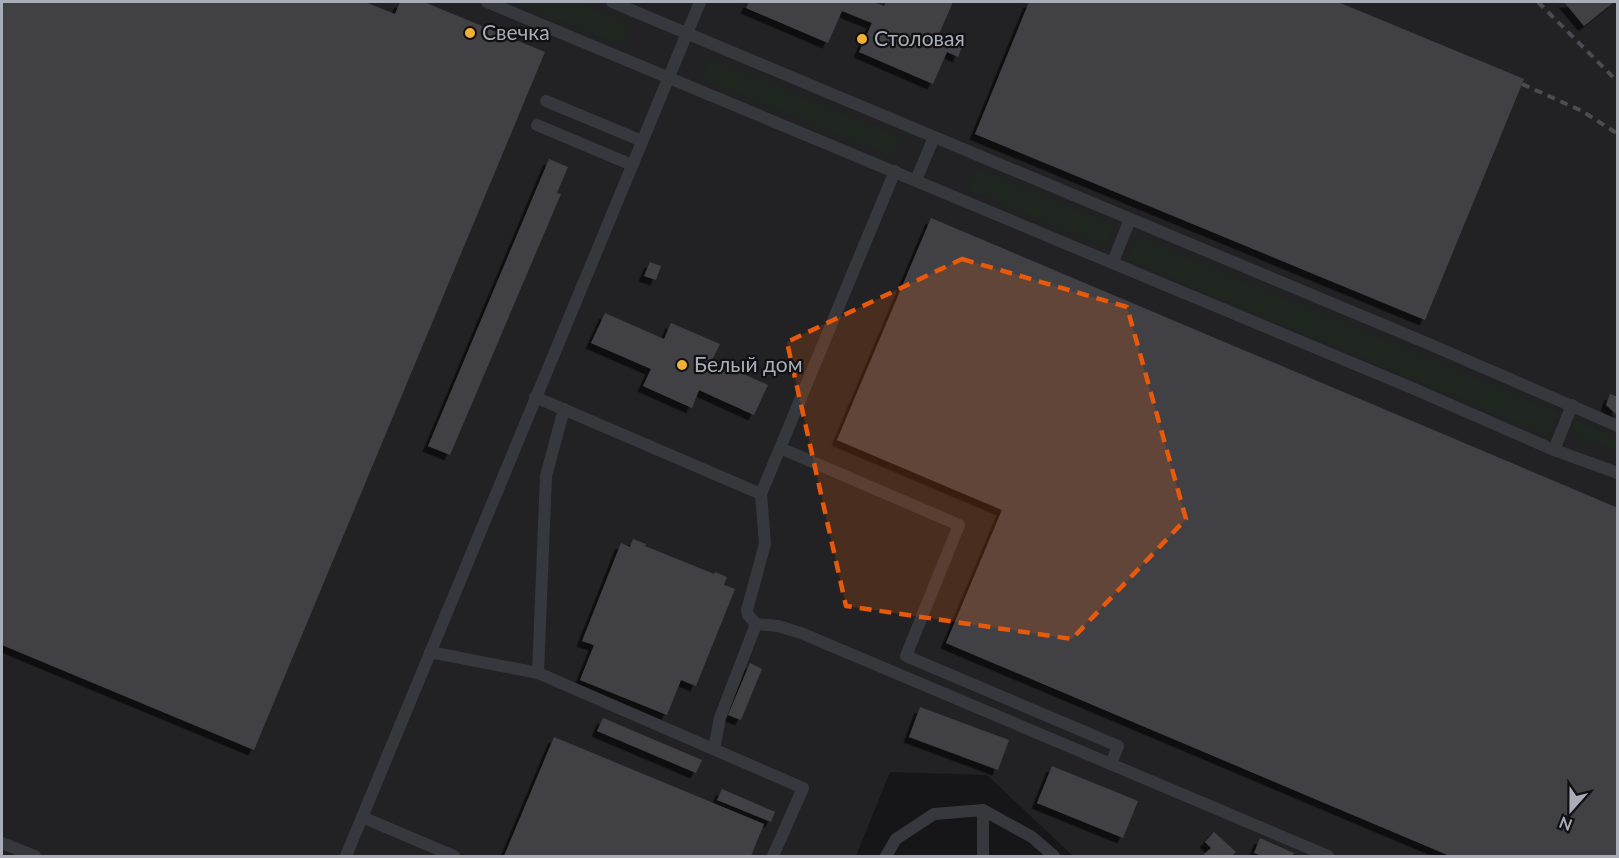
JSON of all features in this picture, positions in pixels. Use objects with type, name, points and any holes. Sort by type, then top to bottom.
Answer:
[{"type":"street","points":[[487,2],[1113,262],[1554,450],[1617,473]]},
{"type":"street","points":[[612,2],[1572,405],[1617,426]]},
{"type":"street","points":[[346,856],[700,2]]},
{"type":"street","points":[[546,101],[642,141]]},
{"type":"street","points":[[537,125],[632,165]]},
{"type":"street","points":[[916,180],[934,137]]},
{"type":"street","points":[[896,171],[761,494],[765,544],[747,610],[748,615],[756,624],[777,626],[801,633],[1328,856]]},
{"type":"street","points":[[1113,262],[1130,219]]},
{"type":"street","points":[[535,397],[761,494]]},
{"type":"street","points":[[1554,450],[1572,405]]},
{"type":"street","points":[[538,673],[546,476],[564,409]]},
{"type":"street","points":[[780,448],[959,525],[906,656],[1118,747],[1111,764]]},
{"type":"street","points":[[714,749],[720,718],[756,624]]},
{"type":"street","points":[[430,652],[538,673],[803,788],[773,856]]},
{"type":"street","points":[[983,810],[983,856]]},
{"type":"street","points":[[886,856],[896,839],[934,814],[983,810],[1032,837],[1054,856]]},
{"type":"street","points":[[362,817],[454,856]]},
{"type":"street","points":[[2,843],[35,856]]},
{"type":"highlighted area","points":[[962,259],[1127,307],[1186,519],[1072,639],[846,606],[787,342]]},
{"type":"shaded area","points":[[2,2],[1617,2],[1617,856],[1073,856],[987,775],[890,772],[856,856],[2,856]]},
{"type":"shaded area","points":[[513,2],[577,2],[626,22],[628,32],[623,41],[616,44]]},
{"type":"shaded area","points":[[709,58],[895,134],[899,141],[898,147],[887,155],[701,79]]},
{"type":"shaded area","points":[[976,167],[1115,226],[1106,248],[967,189]]},
{"type":"shaded area","points":[[1139,237],[1559,412],[1549,436],[1130,261],[1128,256],[1134,240]]},
{"type":"shaded area","points":[[1576,420],[1617,438],[1617,452],[1571,433]]},
{"type":"building","points":[[2,2],[365,2],[395,14],[400,2],[424,2],[545,52],[254,750],[2,645]]},
{"type":"building","points":[[749,2],[874,2],[884,6],[886,2],[953,2],[939,34],[963,45],[958,57],[947,52],[933,84],[859,52],[872,23],[842,11],[828,43],[746,8]]},
{"type":"building","points":[[1029,2],[1338,2],[1524,79],[1425,320],[975,134]]},
{"type":"building","points":[[1564,2],[1614,2],[1584,26]]},
{"type":"building","points":[[549,159],[568,167],[557,193],[561,194],[450,455],[428,446]]},
{"type":"building","points":[[931,218],[1618,508],[1618,856],[1450,856],[946,643],[1002,510],[837,440]]},
{"type":"building","points":[[650,262],[661,266],[656,280],[644,276]]},
{"type":"building","name":"Белый дом","points":[[605,313],[664,339],[671,323],[720,344],[712,360],[768,385],[754,415],[699,390],[692,408],[643,386],[651,369],[591,343]]},
{"type":"building","points":[[1610,394],[1618,397],[1618,416],[1606,405]]},
{"type":"building","points":[[633,539],[714,574],[715,572],[727,577],[724,585],[735,589],[696,686],[681,680],[667,715],[580,680],[594,645],[582,641],[621,543],[630,547]]},
{"type":"building","points":[[750,663],[762,669],[741,720],[728,715]]},
{"type":"building","points":[[920,707],[1009,740],[998,770],[909,737]]},
{"type":"building","points":[[603,718],[702,760],[696,773],[597,731]]},
{"type":"building","points":[[554,737],[764,824],[751,856],[504,856]]},
{"type":"building","points":[[1052,766],[1138,801],[1123,838],[1037,803]]},
{"type":"building","points":[[722,789],[775,812],[771,822],[717,800]]},
{"type":"building","points":[[1214,832],[1236,852],[1232,856],[1202,856],[1211,848],[1205,842]]},
{"type":"building","points":[[1260,838],[1294,853],[1292,856],[1263,856],[1254,853]]},
{"type":"railway","points":[[1538,2],[1618,82]]},
{"type":"railway","points":[[1522,84],[1582,111],[1618,134]]},
{"type":"place","name":"Свечка","points":[[470,33]]},
{"type":"place","name":"Столовая","points":[[862,39]]},
{"type":"place","name":"Белый дом","points":[[682,365]]}]
